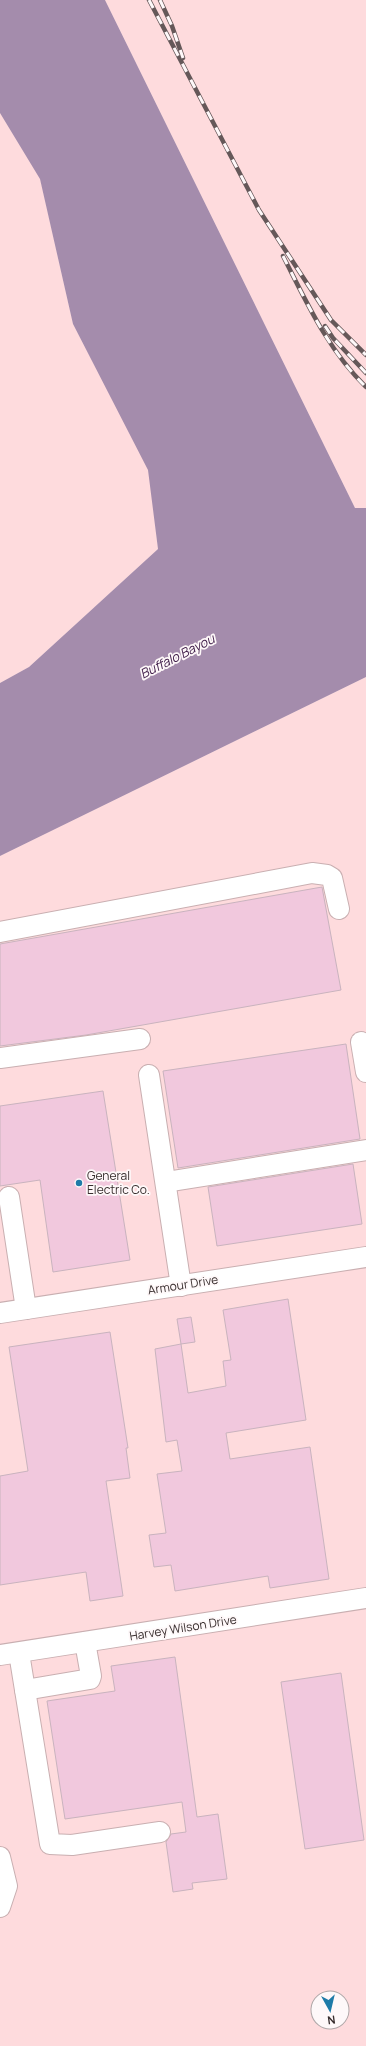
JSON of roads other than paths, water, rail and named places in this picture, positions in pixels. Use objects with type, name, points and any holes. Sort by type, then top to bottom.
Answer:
[{"type":"street","points":[[0,932],[312,873],[327,875],[332,878],[339,909]]},
{"type":"street","points":[[0,1058],[140,1039]]},
{"type":"street","points":[[361,1042],[366,1072]]},
{"type":"street","points":[[149,1075],[181,1286]]},
{"type":"street","points":[[166,1182],[366,1150]]},
{"type":"street","points":[[9,1197],[26,1309]]},
{"type":"street","name":"Armour Drive","points":[[0,1313],[366,1257]]},
{"type":"street","name":"Harvey Wilson Drive","points":[[9,1654],[366,1598]]},
{"type":"street","points":[[25,1690],[90,1679],[91,1676],[85,1642]]},
{"type":"street","points":[[9,1654],[25,1690],[50,1844],[72,1846],[160,1832]]},
{"type":"street","points":[[0,1857],[7,1886],[0,1907]]},
{"type":"water","name":"Buffalo Bayou","points":[[0,0],[105,0],[355,508],[366,508],[366,677],[0,856],[0,683],[29,667],[158,549],[148,470],[73,324],[40,179],[0,113]]},
{"type":"railway","points":[[149,0],[259,210],[331,320],[366,355]]},
{"type":"railway","points":[[160,0],[172,26],[183,58]]},
{"type":"railway","points":[[283,256],[329,342],[340,358],[366,387]]},
{"type":"railway","points":[[325,326],[333,338],[366,373]]},
{"type":"place","name":"General Electric Co.","points":[[79,1183]]}]
